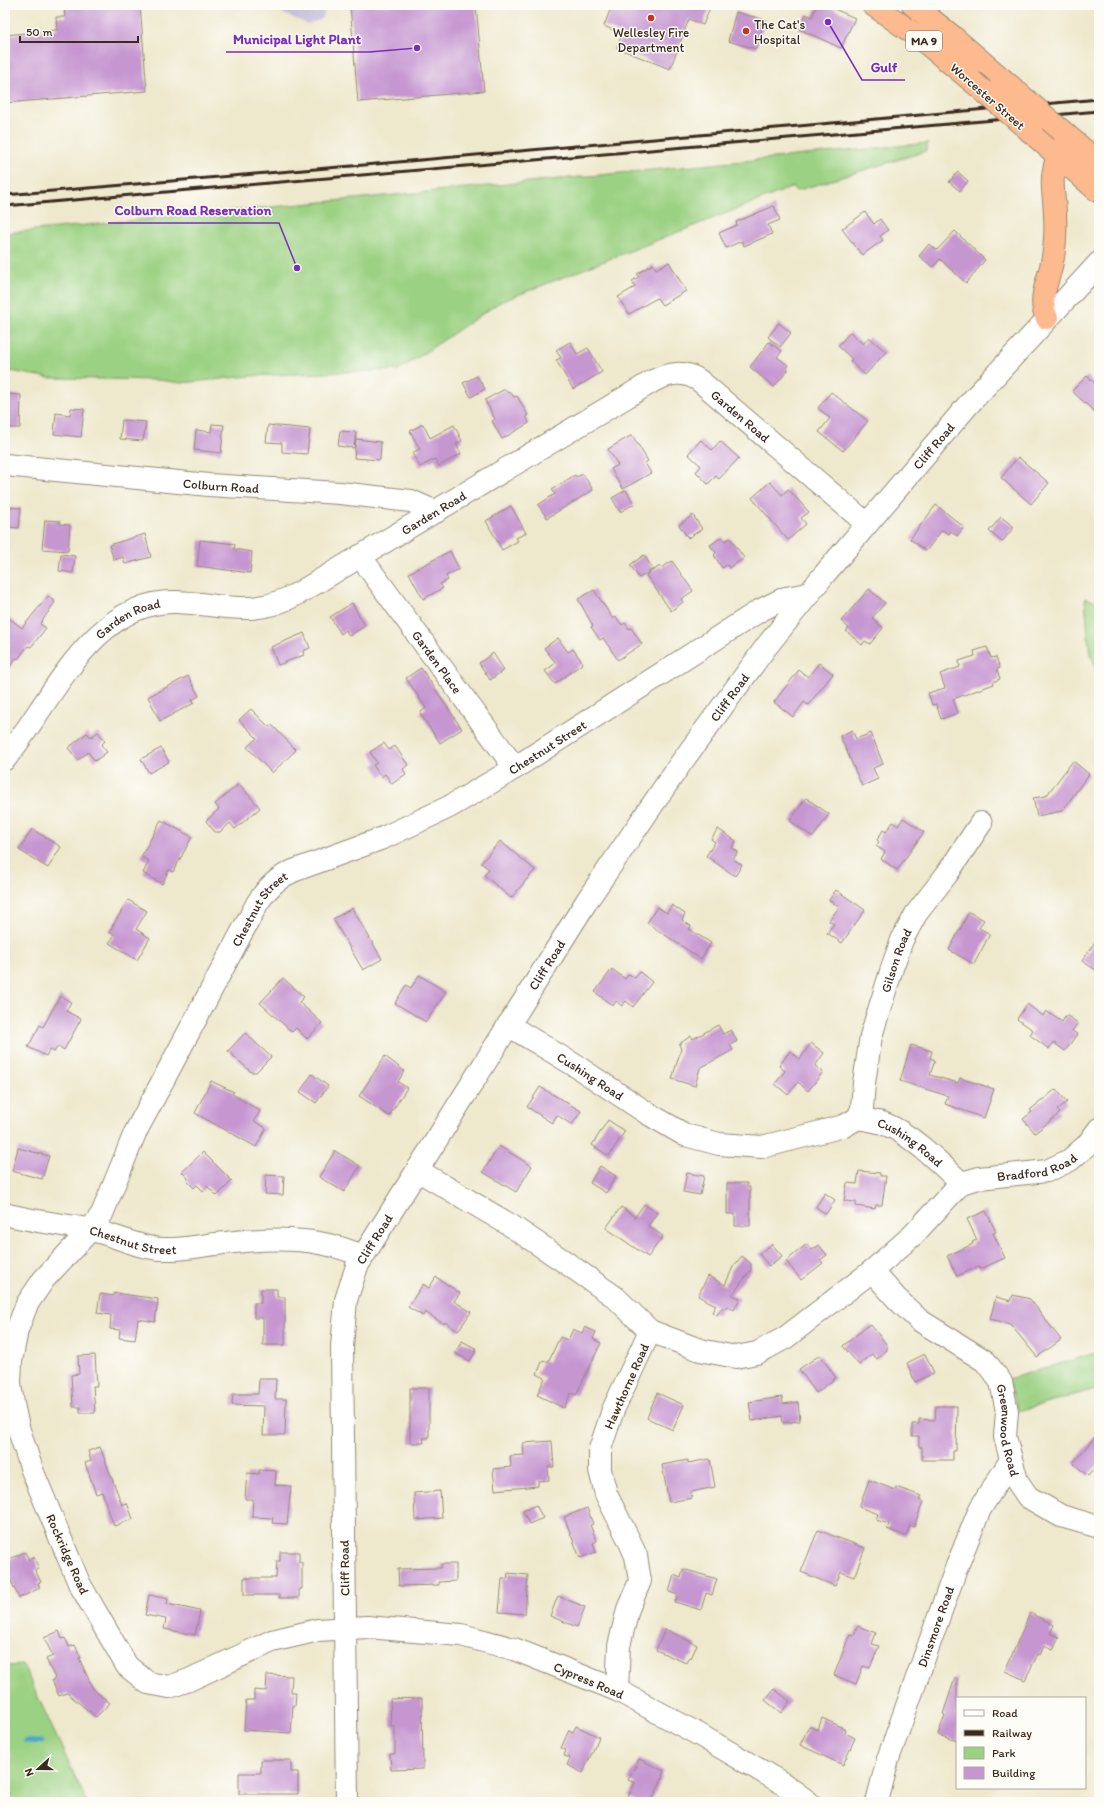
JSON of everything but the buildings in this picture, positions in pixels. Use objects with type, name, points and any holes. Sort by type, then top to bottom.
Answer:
[{"type":"highway","name":"Worcester Street","points":[[873,5],[920,38],[972,81],[1099,192]]},
{"type":"highway","name":"Worcester Street","points":[[913,5],[952,36],[1099,163]]},
{"type":"highway","points":[[1047,318],[1043,300],[1053,258],[1056,228],[1052,180],[1058,156]]},
{"type":"street","name":"Cliff Road","points":[[347,1802],[343,1326],[351,1283],[362,1256],[588,899],[660,793],[766,647],[867,524],[968,405],[1099,263]]},
{"type":"street","name":"Garden Road","points":[[5,759],[51,692],[87,647],[101,632],[126,615],[143,607],[161,602],[178,602],[229,608],[265,607],[291,597],[653,382],[666,376],[679,373],[690,375],[700,381],[867,524]]},
{"type":"street","name":"Colburn Road","points":[[5,465],[209,485],[340,493],[411,501],[436,512]]},
{"type":"street","name":"Garden Place","points":[[360,556],[515,768]]},
{"type":"street","name":"Chestnut Street","points":[[362,1256],[343,1248],[323,1243],[286,1239],[249,1240],[173,1249],[149,1248],[115,1236],[91,1230],[102,1214],[135,1133],[258,902],[271,885],[284,875],[383,838],[424,820],[515,768],[759,611],[785,598],[809,594]]},
{"type":"street","name":"Gilson Road","points":[[858,1118],[862,1108],[871,1036],[902,940],[916,914],[947,874],[981,822]]},
{"type":"street","name":"Cushing Road","points":[[508,1025],[576,1066],[647,1113],[684,1135],[719,1144],[762,1147],[844,1126],[858,1118],[886,1124],[935,1158],[961,1183]]},
{"type":"street","name":"Bradford Road","points":[[961,1183],[979,1178],[1047,1171],[1070,1160],[1087,1145],[1099,1129]]},
{"type":"street","name":"Hawthorne Road","points":[[417,1170],[510,1225],[571,1266],[615,1297],[650,1331],[613,1410],[600,1449],[600,1470],[606,1494],[636,1556],[640,1581],[628,1609],[619,1646],[617,1690]]},
{"type":"street","points":[[650,1331],[700,1350],[736,1357],[757,1353],[785,1338],[872,1271],[914,1234],[961,1183]]},
{"type":"street","points":[[5,1214],[91,1230]]},
{"type":"street","name":"Rockridge Road","points":[[91,1230],[52,1270],[27,1304],[20,1321],[13,1349],[10,1366],[11,1393],[18,1426],[32,1470],[79,1584],[127,1666],[148,1683],[169,1687],[189,1680],[272,1641],[318,1630],[345,1628]]},
{"type":"street","name":"Greenwood Road","points":[[872,1271],[896,1299],[918,1320],[985,1361],[1001,1382],[1007,1411],[1006,1437],[1011,1460],[1017,1480],[1028,1497],[1061,1516],[1099,1527]]},
{"type":"street","name":"Dinsmore Road","points":[[877,1802],[888,1759],[957,1566],[980,1509],[1011,1460]]},
{"type":"street","name":"Cypress Road","points":[[345,1628],[367,1627],[461,1635],[514,1648],[617,1690],[698,1734],[782,1783],[808,1802]]},
{"type":"shaded area","points":[[285,5],[327,5],[322,19],[307,24],[282,13]]},
{"type":"green space","points":[[928,143],[926,151],[796,191],[793,187],[500,302],[399,370],[250,376],[181,383],[158,380],[50,378],[5,370],[5,233]]},
{"type":"green space","points":[[1086,598],[1099,603],[1099,673],[1092,656],[1088,638]]},
{"type":"green space","points":[[1099,1352],[1099,1388],[1018,1411],[1009,1379]]},
{"type":"green space","points":[[23,1665],[87,1802],[5,1802],[5,1666]]},
{"type":"waterway","points":[[25,1741],[42,1742]]},
{"type":"railway","points":[[5,195],[376,164],[1099,99]]},
{"type":"railway","points":[[5,206],[1099,111]]},
{"type":"place","name":"Wellesley Fire Department","points":[[651,18]]},
{"type":"place","name":"Gulf","points":[[828,22]]},
{"type":"place","name":"The Cat's Hospital","points":[[746,31]]},
{"type":"place","name":"Municipal Light Plant","points":[[417,48]]},
{"type":"place","name":"Colburn Road Reservation","points":[[297,268]]}]
